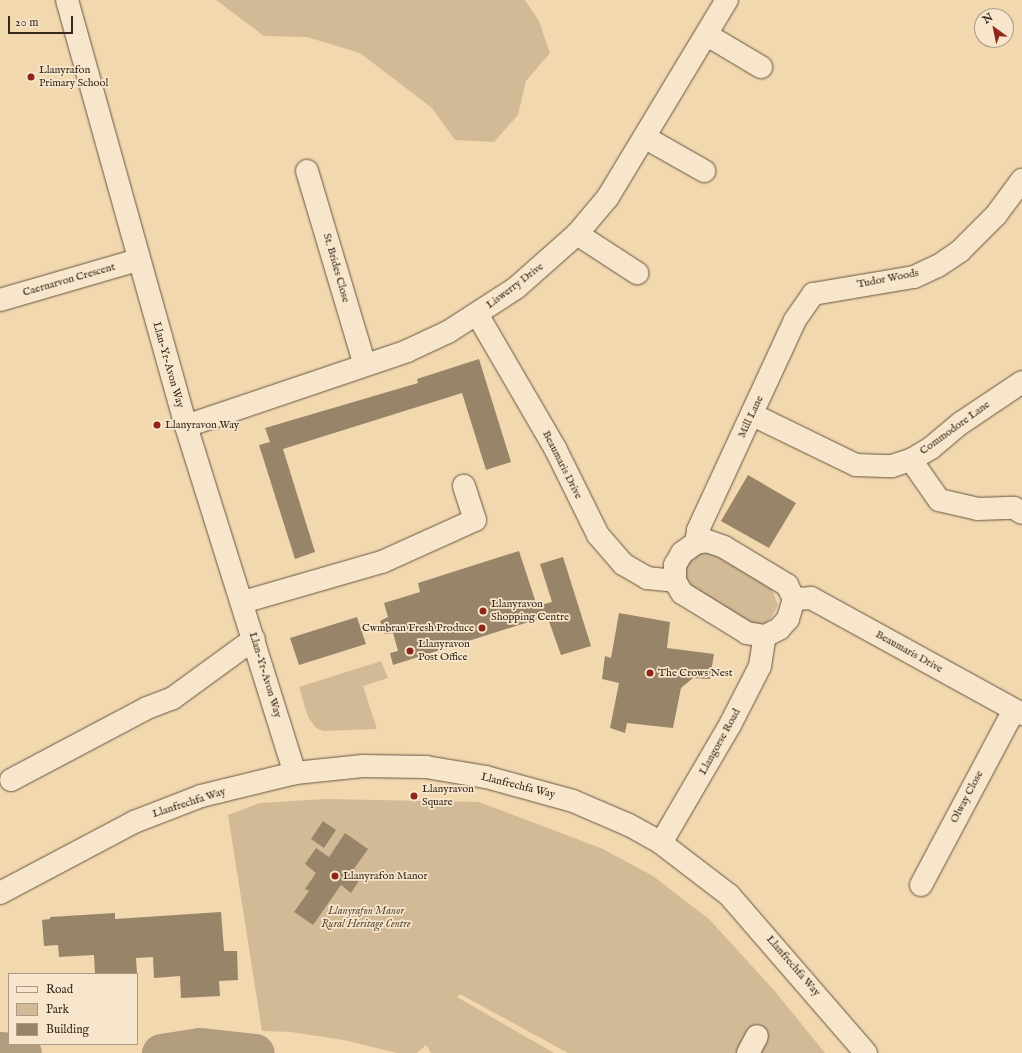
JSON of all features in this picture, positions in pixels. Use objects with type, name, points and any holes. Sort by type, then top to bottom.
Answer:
[{"type":"street","name":"Llan-Yr-Avon Way","points":[[67,0],[138,260],[186,426],[243,602],[295,773]]},
{"type":"street","name":"Liswerry Drive","points":[[186,426],[407,351],[477,314],[516,288],[577,234],[608,197],[646,138],[727,0]]},
{"type":"street","points":[[707,35],[761,67]]},
{"type":"street","points":[[646,138],[704,171]]},
{"type":"street","name":"St. Brides Close","points":[[307,171],[365,365]]},
{"type":"street","name":"Tudor Woods","points":[[813,294],[914,277],[938,266],[960,251],[996,216],[1022,180]]},
{"type":"street","points":[[577,234],[637,273]]},
{"type":"street","name":"Caernarvon Crescent","points":[[0,300],[138,260]]},
{"type":"street","name":"Mill Lane","points":[[696,543],[698,530],[753,415],[795,320],[813,294]]},
{"type":"street","name":"Beaumaris Drive","points":[[477,314],[555,448],[598,535],[623,564],[647,578],[675,581]]},
{"type":"street","name":"Commodore Lane","points":[[753,415],[856,465],[885,466],[911,460],[1022,382]]},
{"type":"street","points":[[911,460],[939,500],[977,509],[1014,508],[1022,513]]},
{"type":"street","points":[[243,602],[382,562],[475,520],[464,486]]},
{"type":"street","points":[[707,541],[724,547],[787,585],[794,599],[788,619],[778,629],[765,636],[741,629],[682,593],[675,581],[675,565],[682,552],[696,543],[707,541]]},
{"type":"street","name":"Beaumaris Drive","points":[[794,599],[811,598],[1018,712]]},
{"type":"street","name":"Llangorse Road","points":[[661,843],[730,725],[760,666],[765,636]]},
{"type":"street","points":[[11,780],[147,708],[173,698],[254,639]]},
{"type":"street","name":"Olway Close","points":[[921,885],[1018,712]]},
{"type":"street","name":"Llanfrechfa Way","points":[[0,893],[134,822],[201,796],[295,773],[363,766],[426,767],[486,777],[573,800],[629,825],[661,843],[729,895],[859,1050]]},
{"type":"green space","points":[[216,0],[525,0],[539,21],[550,53],[526,81],[518,115],[494,142],[455,140],[432,108],[360,53],[307,37],[264,36]]},
{"type":"green space","points":[[706,547],[770,585],[778,605],[771,618],[766,623],[751,625],[687,585],[683,564]]},
{"type":"green space","points":[[381,661],[388,678],[363,686],[377,729],[323,731],[316,728],[308,717],[299,687]]},
{"type":"green space","name":"Llanyrafon Manor Rural Heritage Centre","points":[[326,799],[479,802],[603,849],[653,876],[709,919],[773,989],[825,1053],[568,1053],[460,994],[457,997],[554,1053],[431,1053],[426,1045],[417,1053],[397,1053],[344,1040],[291,1032],[262,1031],[228,815],[260,803]]},
{"type":"building","points":[[479,359],[511,462],[486,470],[462,393],[283,449],[315,552],[295,559],[259,445],[270,442],[265,428],[418,383],[417,379]]},
{"type":"building","points":[[748,475],[796,503],[769,548],[721,521]]},
{"type":"building","name":"Llanyravon Shopping Centre","points":[[519,551],[537,606],[552,602],[540,564],[563,557],[591,646],[561,655],[547,616],[393,665],[390,653],[398,651],[393,633],[385,634],[380,621],[388,617],[384,603],[420,592],[418,583]]},
{"type":"building","points":[[619,613],[670,622],[667,648],[714,654],[710,679],[693,678],[681,688],[673,728],[627,723],[625,733],[610,728],[619,683],[602,679],[605,656],[611,658]]},
{"type":"building","points":[[357,617],[366,644],[299,665],[290,638]]},
{"type":"building","points":[[323,821],[336,830],[324,848],[311,839]]},
{"type":"building","name":"Llanyrafon Manor","points":[[345,833],[368,849],[351,873],[360,879],[351,893],[341,885],[313,925],[294,912],[309,891],[305,889],[316,873],[305,864],[316,848],[329,857]]},
{"type":"building","points":[[221,912],[224,951],[237,951],[238,980],[219,981],[220,996],[181,998],[180,976],[154,978],[153,957],[136,958],[137,973],[95,973],[94,955],[59,957],[58,945],[44,946],[42,920],[50,919],[50,917],[115,913],[115,919]]},
{"type":"waterway","points":[[161,1053],[200,1047],[255,1053]]},
{"type":"waterway","points":[[0,1051],[22,1053]]},
{"type":"place","name":"Llanyrafon Primary School","points":[[31,77]]},
{"type":"place","name":"Llanyravon Way","points":[[157,425]]},
{"type":"place","name":"Llanyravon Shopping Centre","points":[[483,611]]},
{"type":"place","name":"Cwmbran Fresh Produce","points":[[482,628]]},
{"type":"place","name":"Llanyravon Post Office","points":[[410,651]]},
{"type":"place","name":"The Crows Nest","points":[[650,673]]},
{"type":"place","name":"Llanyravon Square","points":[[414,796]]},
{"type":"place","name":"Llanyrafon Manor","points":[[335,876]]}]
